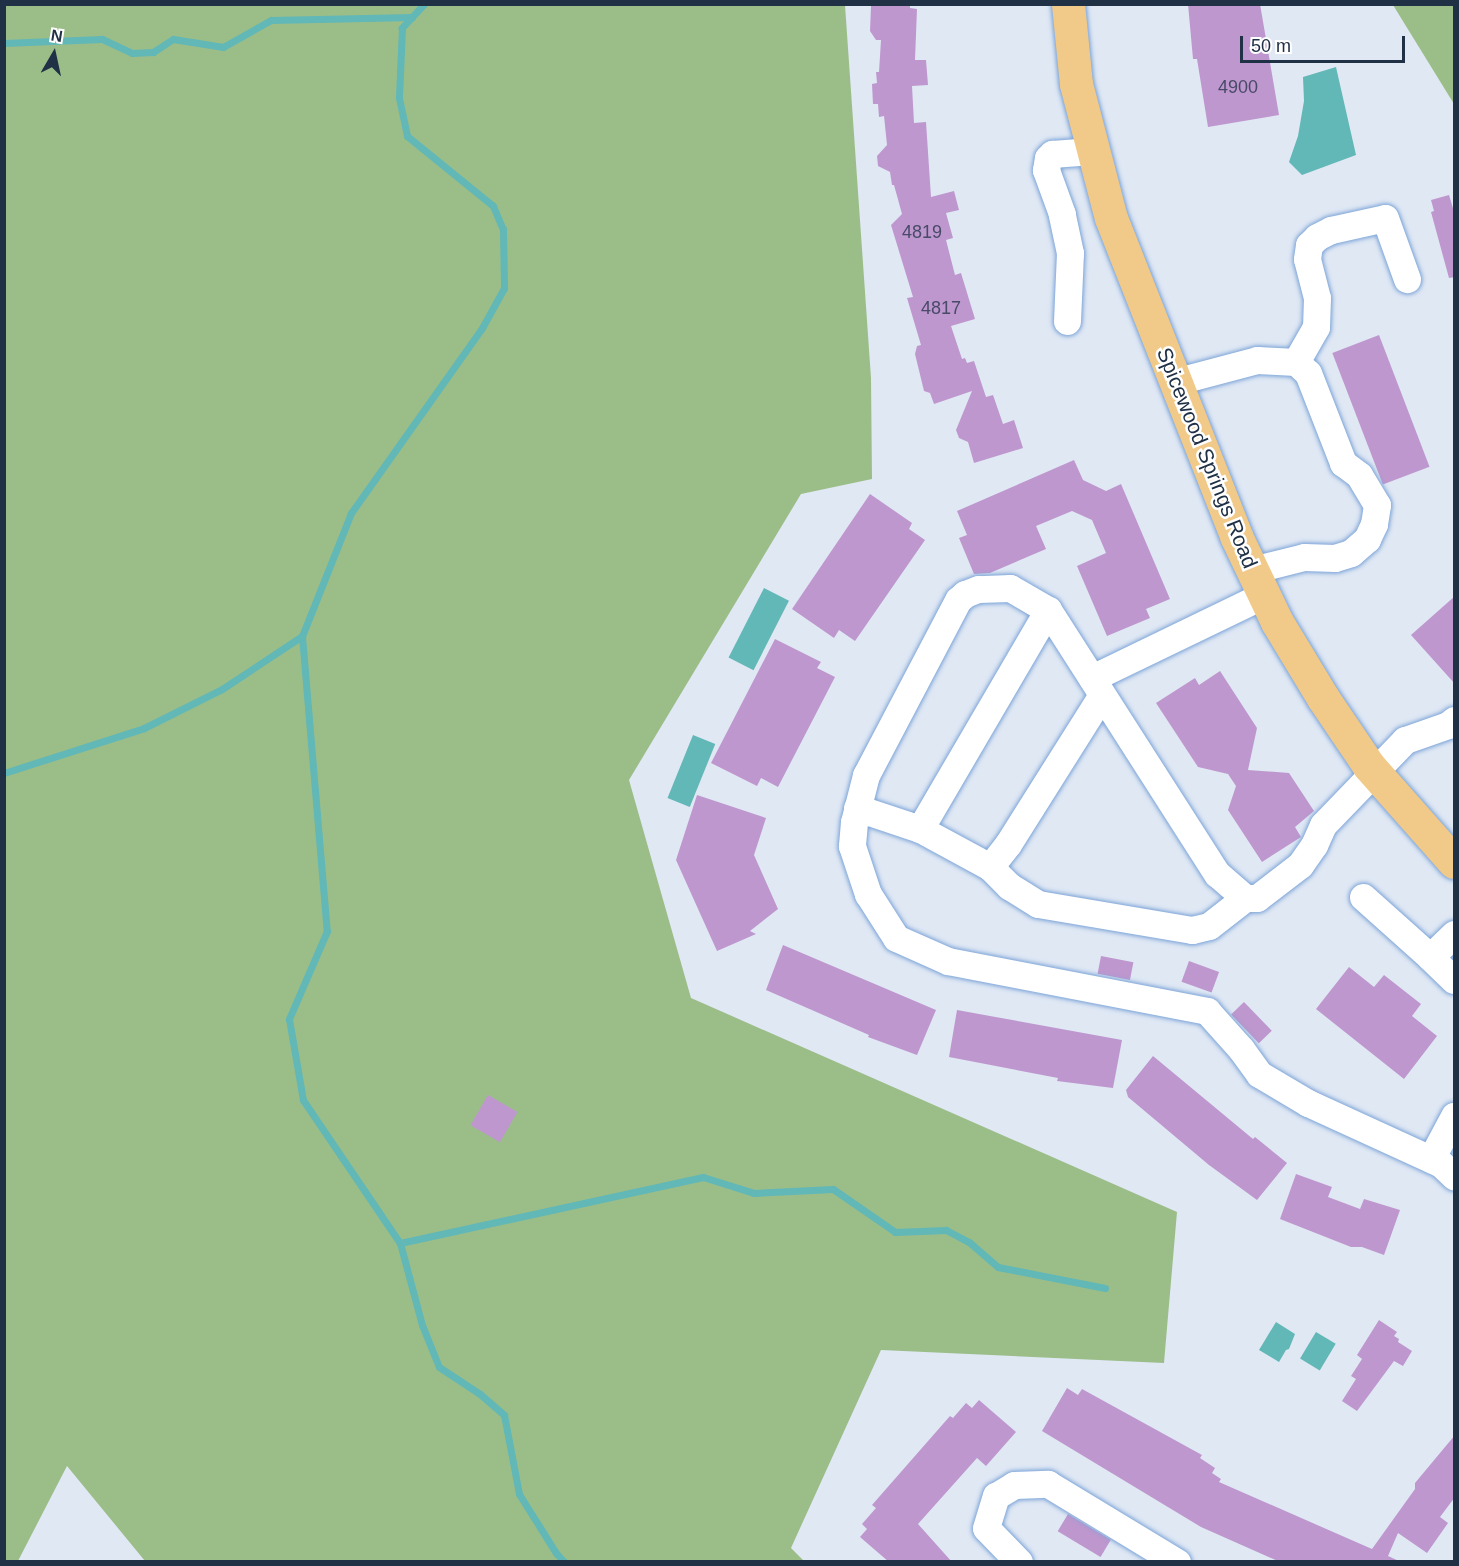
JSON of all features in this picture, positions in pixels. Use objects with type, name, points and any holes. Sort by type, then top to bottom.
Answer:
[{"type":"main road","name":"Spicewood Springs Road","points":[[1068,4],[1076,84],[1111,218],[1174,382],[1258,583],[1277,622],[1323,698],[1374,772],[1455,862]]},
{"type":"street","points":[[1067,321],[1070,252],[1062,214],[1046,170],[1048,158],[1052,154],[1092,151]]},
{"type":"street","points":[[1296,362],[1316,327],[1317,298],[1307,259],[1309,245],[1317,237],[1331,230],[1385,218],[1407,279]]},
{"type":"street","points":[[990,867],[1008,844],[1097,687],[1258,583],[1304,557],[1335,558],[1351,553],[1367,538],[1374,524],[1377,505],[1359,474],[1343,463],[1308,373],[1296,362],[1257,360],[1174,382]]},
{"type":"street","points":[[1245,898],[1217,874],[1048,610],[1010,588],[978,589],[965,594],[958,600],[866,776],[858,808],[852,846],[868,894],[896,938],[948,961],[1207,1011],[1241,1049],[1258,1074],[1308,1102],[1431,1159],[1455,1176]]},
{"type":"street","points":[[920,829],[1048,610]]},
{"type":"street","points":[[858,808],[920,829],[990,867],[1009,886],[1038,904],[1192,930],[1209,927],[1245,898],[1257,898],[1300,865],[1314,845],[1323,825],[1405,740],[1448,725],[1455,720]]},
{"type":"street","points":[[1363,897],[1455,980]]},
{"type":"street","points":[[1430,957],[1455,934]]},
{"type":"street","points":[[1431,1159],[1455,1116]]},
{"type":"street","points":[[1019,1562],[986,1528],[996,1496],[1014,1485],[1048,1484],[1178,1562]]},
{"type":"shaded area","points":[[5,5],[845,5],[871,378],[872,479],[801,494],[629,780],[691,998],[1177,1212],[1164,1363],[881,1350],[791,1548],[804,1561],[145,1561],[67,1466],[18,1561],[5,1562]]},
{"type":"shaded area","points":[[1393,5],[1454,5],[1454,104]]},
{"type":"shaded area","points":[[1336,67],[1356,155],[1302,175],[1289,162],[1298,136],[1304,101],[1303,77]]},
{"type":"shaded area","points":[[764,588],[789,601],[754,670],[729,657]]},
{"type":"shaded area","points":[[693,735],[715,744],[690,807],[668,798]]},
{"type":"shaded area","points":[[1276,1322],[1295,1334],[1289,1349],[1279,1362],[1259,1350]]},
{"type":"shaded area","points":[[1316,1332],[1336,1344],[1320,1370],[1300,1359]]},
{"type":"building","points":[[910,4],[910,8],[917,9],[915,60],[926,60],[928,85],[912,86],[914,123],[926,122],[931,197],[954,191],[959,210],[946,213],[953,238],[946,240],[955,275],[961,273],[975,319],[951,326],[962,359],[965,358],[967,363],[974,361],[986,397],[993,395],[1003,424],[1014,420],[1023,448],[974,463],[968,442],[959,438],[956,430],[972,391],[934,404],[930,393],[924,391],[915,354],[917,346],[921,345],[907,298],[913,297],[891,225],[902,214],[890,172],[878,166],[877,156],[887,145],[884,116],[879,117],[878,104],[873,104],[872,84],[877,83],[876,72],[879,72],[881,40],[876,40],[870,31],[871,6]]},
{"type":"building","points":[[1188,4],[1260,4],[1279,115],[1208,127],[1197,59],[1193,59]]},
{"type":"building","points":[[1449,195],[1455,215],[1455,277],[1449,278],[1431,212],[1434,211],[1431,200]]},
{"type":"building","points":[[1379,335],[1430,467],[1383,485],[1332,353]]},
{"type":"building","points":[[1074,460],[1083,480],[1106,491],[1121,484],[1170,599],[1146,609],[1150,618],[1107,636],[1077,566],[1106,553],[1092,520],[1072,511],[1036,526],[1046,549],[990,573],[974,574],[959,538],[967,535],[957,511]]},
{"type":"building","points":[[870,494],[912,523],[909,529],[925,540],[855,641],[839,630],[834,638],[792,609]]},
{"type":"building","points":[[1455,596],[1455,684],[1411,635]]},
{"type":"building","points":[[775,639],[821,662],[817,668],[835,677],[778,787],[761,778],[757,786],[711,763]]},
{"type":"building","points":[[1220,671],[1257,728],[1248,770],[1289,773],[1314,811],[1295,827],[1301,837],[1262,862],[1228,810],[1236,786],[1228,774],[1198,767],[1156,703],[1195,678],[1199,685]]},
{"type":"building","points":[[697,795],[766,818],[754,855],[778,909],[750,931],[756,934],[717,951],[676,860]]},
{"type":"building","points":[[783,945],[936,1010],[917,1055],[868,1037],[869,1035],[766,990]]},
{"type":"building","points":[[1101,956],[1133,962],[1130,980],[1098,974]]},
{"type":"building","points":[[1189,961],[1219,972],[1212,993],[1181,982]]},
{"type":"building","points":[[1349,967],[1374,987],[1384,975],[1421,1004],[1412,1016],[1437,1036],[1404,1079],[1316,1009]]},
{"type":"building","points":[[1244,1002],[1272,1031],[1259,1043],[1231,1015]]},
{"type":"building","points":[[957,1010],[1122,1040],[1113,1088],[1057,1081],[1058,1078],[949,1057]]},
{"type":"building","points":[[1153,1056],[1253,1139],[1255,1137],[1287,1163],[1257,1200],[1209,1165],[1128,1097],[1126,1090]]},
{"type":"building","points":[[488,1095],[517,1112],[500,1142],[471,1125]]},
{"type":"building","points":[[1296,1174],[1332,1187],[1328,1197],[1360,1209],[1364,1199],[1400,1210],[1384,1255],[1362,1247],[1351,1247],[1280,1219]]},
{"type":"building","points":[[1379,1320],[1397,1332],[1394,1336],[1399,1339],[1398,1342],[1412,1351],[1403,1366],[1394,1361],[1357,1411],[1342,1401],[1356,1379],[1351,1376],[1362,1359],[1357,1355]]},
{"type":"building","points":[[1067,1388],[1078,1395],[1082,1389],[1202,1455],[1200,1458],[1215,1468],[1212,1473],[1221,1479],[1219,1482],[1372,1549],[1415,1489],[1415,1483],[1455,1435],[1455,1497],[1440,1517],[1448,1523],[1427,1553],[1398,1533],[1388,1556],[1401,1562],[1280,1562],[1201,1527],[1042,1431]]},
{"type":"building","points":[[979,1400],[1016,1432],[986,1466],[977,1458],[918,1524],[952,1562],[889,1562],[860,1537],[867,1529],[862,1524],[876,1508],[872,1505],[950,1416],[953,1418],[966,1403],[972,1408]]},
{"type":"building","points":[[1068,1514],[1111,1540],[1101,1557],[1058,1531]]},
{"type":"waterway","points":[[424,4],[402,28],[399,98],[407,136],[493,206],[503,229],[504,288],[482,328],[351,513],[302,636],[327,931],[289,1019],[303,1100],[400,1243],[422,1325],[439,1367],[480,1394],[504,1415],[519,1494],[564,1562]]},
{"type":"waterway","points":[[4,43],[102,39],[132,53],[153,52],[173,39],[223,47],[271,20],[412,17]]},
{"type":"waterway","points":[[4,773],[144,728],[222,689],[302,636]]},
{"type":"waterway","points":[[400,1243],[703,1177],[754,1193],[833,1189],[895,1232],[946,1230],[969,1242],[998,1267],[1105,1288]]}]
